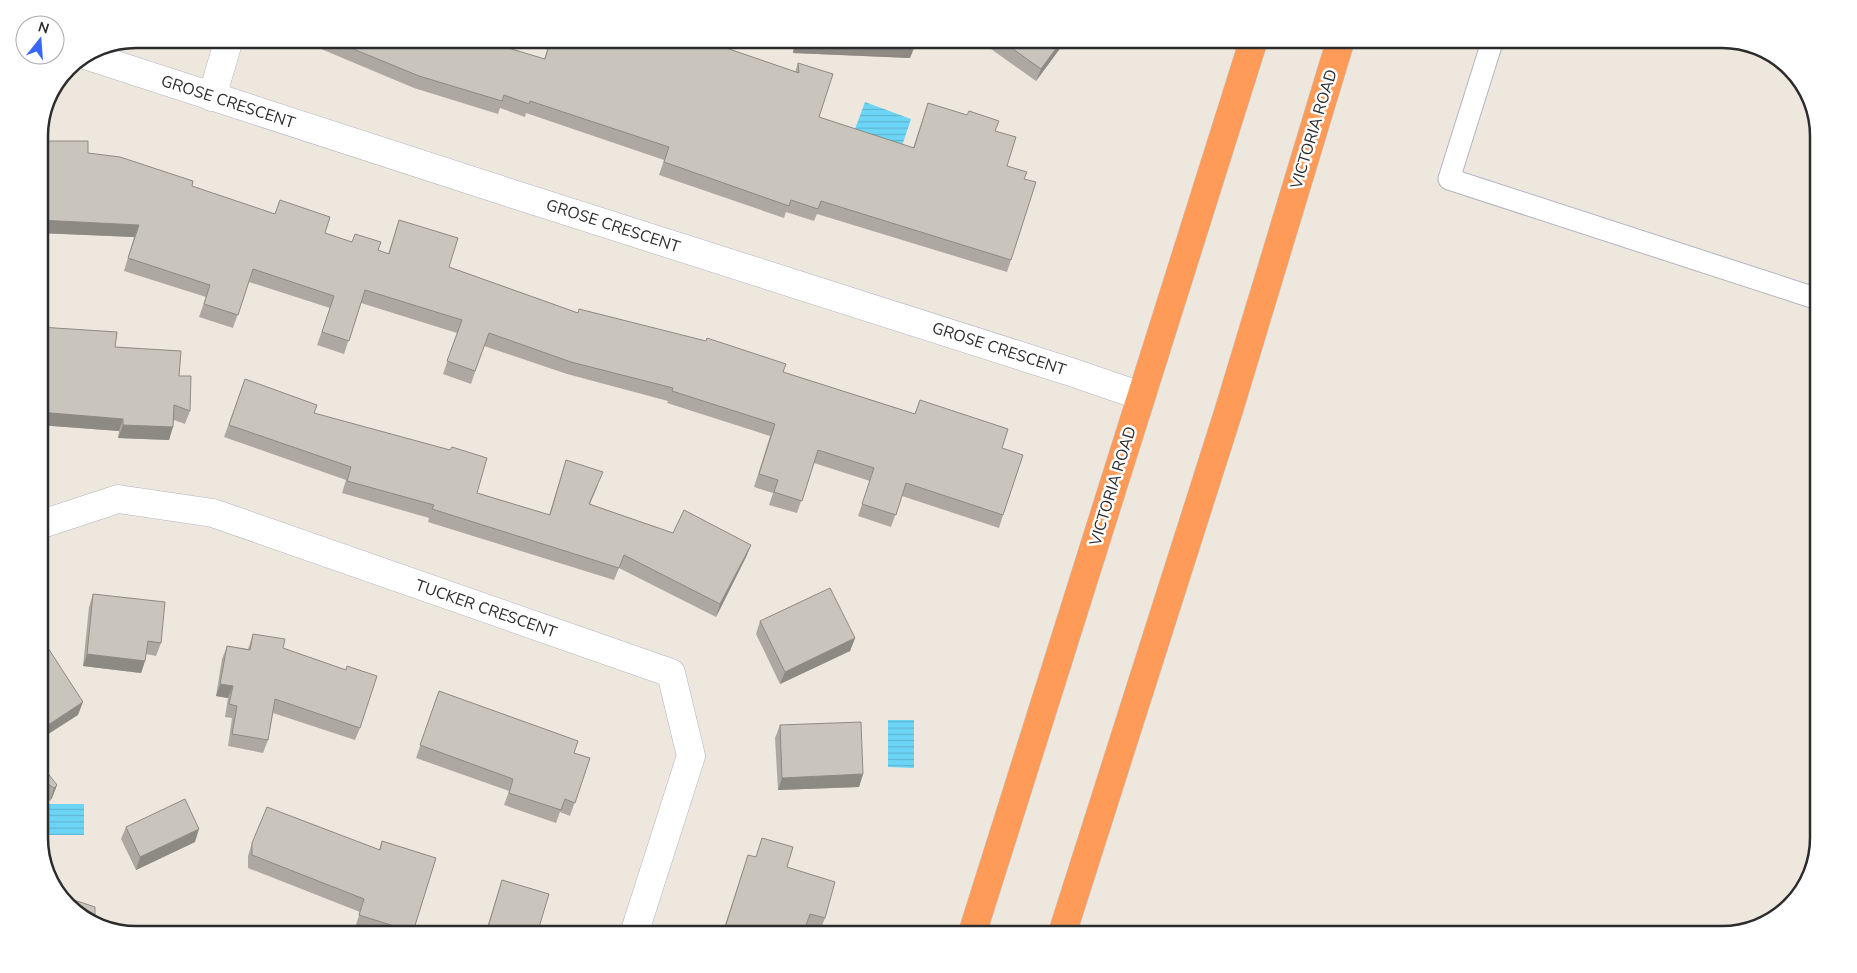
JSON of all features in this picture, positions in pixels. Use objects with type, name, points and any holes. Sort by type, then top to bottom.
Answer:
[{"type":"highway","name":"VICTORIA ROAD","points":[[975,926],[1251,48]]},
{"type":"highway","name":"VICTORIA ROAD","points":[[1065,926],[1228,413],[1338,48]]},
{"type":"street","points":[[212,97],[226,48]]},
{"type":"street","name":"GROSE CRESCENT","points":[[94,58],[1142,396]]},
{"type":"street","name":"TUCKER CRESCENT","points":[[48,522],[118,498],[213,514],[671,674],[691,756],[637,926]]},
{"type":"lane","points":[[1490,48],[1449,179],[1809,297]]},
{"type":"water","points":[[865,102],[911,119],[902,146],[855,129]]},
{"type":"water","points":[[888,720],[914,720],[914,768],[888,767]]},
{"type":"water","points":[[48,804],[84,804],[84,835],[48,835]]},
{"type":"building","points":[[351,48],[508,48],[545,59],[548,48],[726,48],[799,73],[798,63],[833,74],[819,117],[914,148],[928,103],[967,115],[969,111],[999,121],[995,131],[1016,137],[1007,166],[1027,172],[1024,179],[1036,182],[1011,260],[821,201],[818,209],[791,200],[789,206],[664,162],[669,147],[530,101],[529,104],[504,95],[502,101],[419,76]]},
{"type":"building","points":[[1012,48],[1056,48],[1041,69]]},
{"type":"building","points":[[48,141],[88,141],[88,153],[120,157],[193,181],[192,186],[275,214],[280,200],[330,217],[325,233],[352,242],[355,234],[381,242],[378,250],[389,254],[399,220],[458,238],[449,267],[578,313],[579,309],[706,341],[707,338],[786,364],[783,372],[915,414],[920,400],[1008,429],[1002,448],[1023,455],[1003,515],[906,483],[896,515],[862,504],[874,468],[818,450],[802,501],[774,492],[778,480],[759,474],[775,424],[672,391],[673,388],[571,362],[489,333],[475,371],[447,361],[462,320],[365,290],[349,341],[322,332],[334,296],[253,269],[238,315],[204,304],[210,285],[128,258],[139,225],[48,220]]},
{"type":"building","points":[[48,328],[117,332],[115,347],[181,351],[179,376],[191,376],[190,411],[174,405],[173,427],[123,425],[123,419],[48,413]]},
{"type":"building","points":[[245,379],[317,405],[314,413],[450,450],[452,447],[487,458],[477,493],[550,515],[566,460],[603,472],[589,504],[673,533],[684,510],[751,545],[720,604],[624,555],[619,568],[432,509],[434,505],[347,481],[351,467],[229,425]]},
{"type":"building","points":[[830,588],[855,638],[785,672],[760,621]]},
{"type":"building","points":[[93,594],[165,602],[161,643],[148,641],[145,661],[87,654]]},
{"type":"building","points":[[253,634],[285,639],[283,648],[346,670],[347,666],[377,676],[360,728],[275,699],[268,740],[232,734],[237,706],[229,704],[233,686],[220,684],[227,646],[250,650]]},
{"type":"building","points":[[48,648],[83,702],[48,725]]},
{"type":"building","points":[[439,691],[578,741],[574,753],[590,758],[575,803],[565,799],[561,810],[509,793],[513,779],[420,745]]},
{"type":"building","points":[[861,722],[863,774],[782,778],[780,725]]},
{"type":"building","points":[[48,774],[57,785],[54,788],[48,784]]},
{"type":"building","points":[[185,799],[199,829],[140,857],[126,827]]},
{"type":"building","points":[[267,807],[380,850],[382,841],[436,858],[415,926],[394,926],[359,915],[364,899],[252,855],[252,843]]},
{"type":"building","points":[[762,838],[793,847],[787,867],[835,882],[825,918],[810,914],[806,926],[726,926],[748,855],[756,857]]},
{"type":"building","points":[[502,880],[549,894],[539,926],[488,926]]},
{"type":"building","points":[[72,900],[95,907],[95,915]]}]
